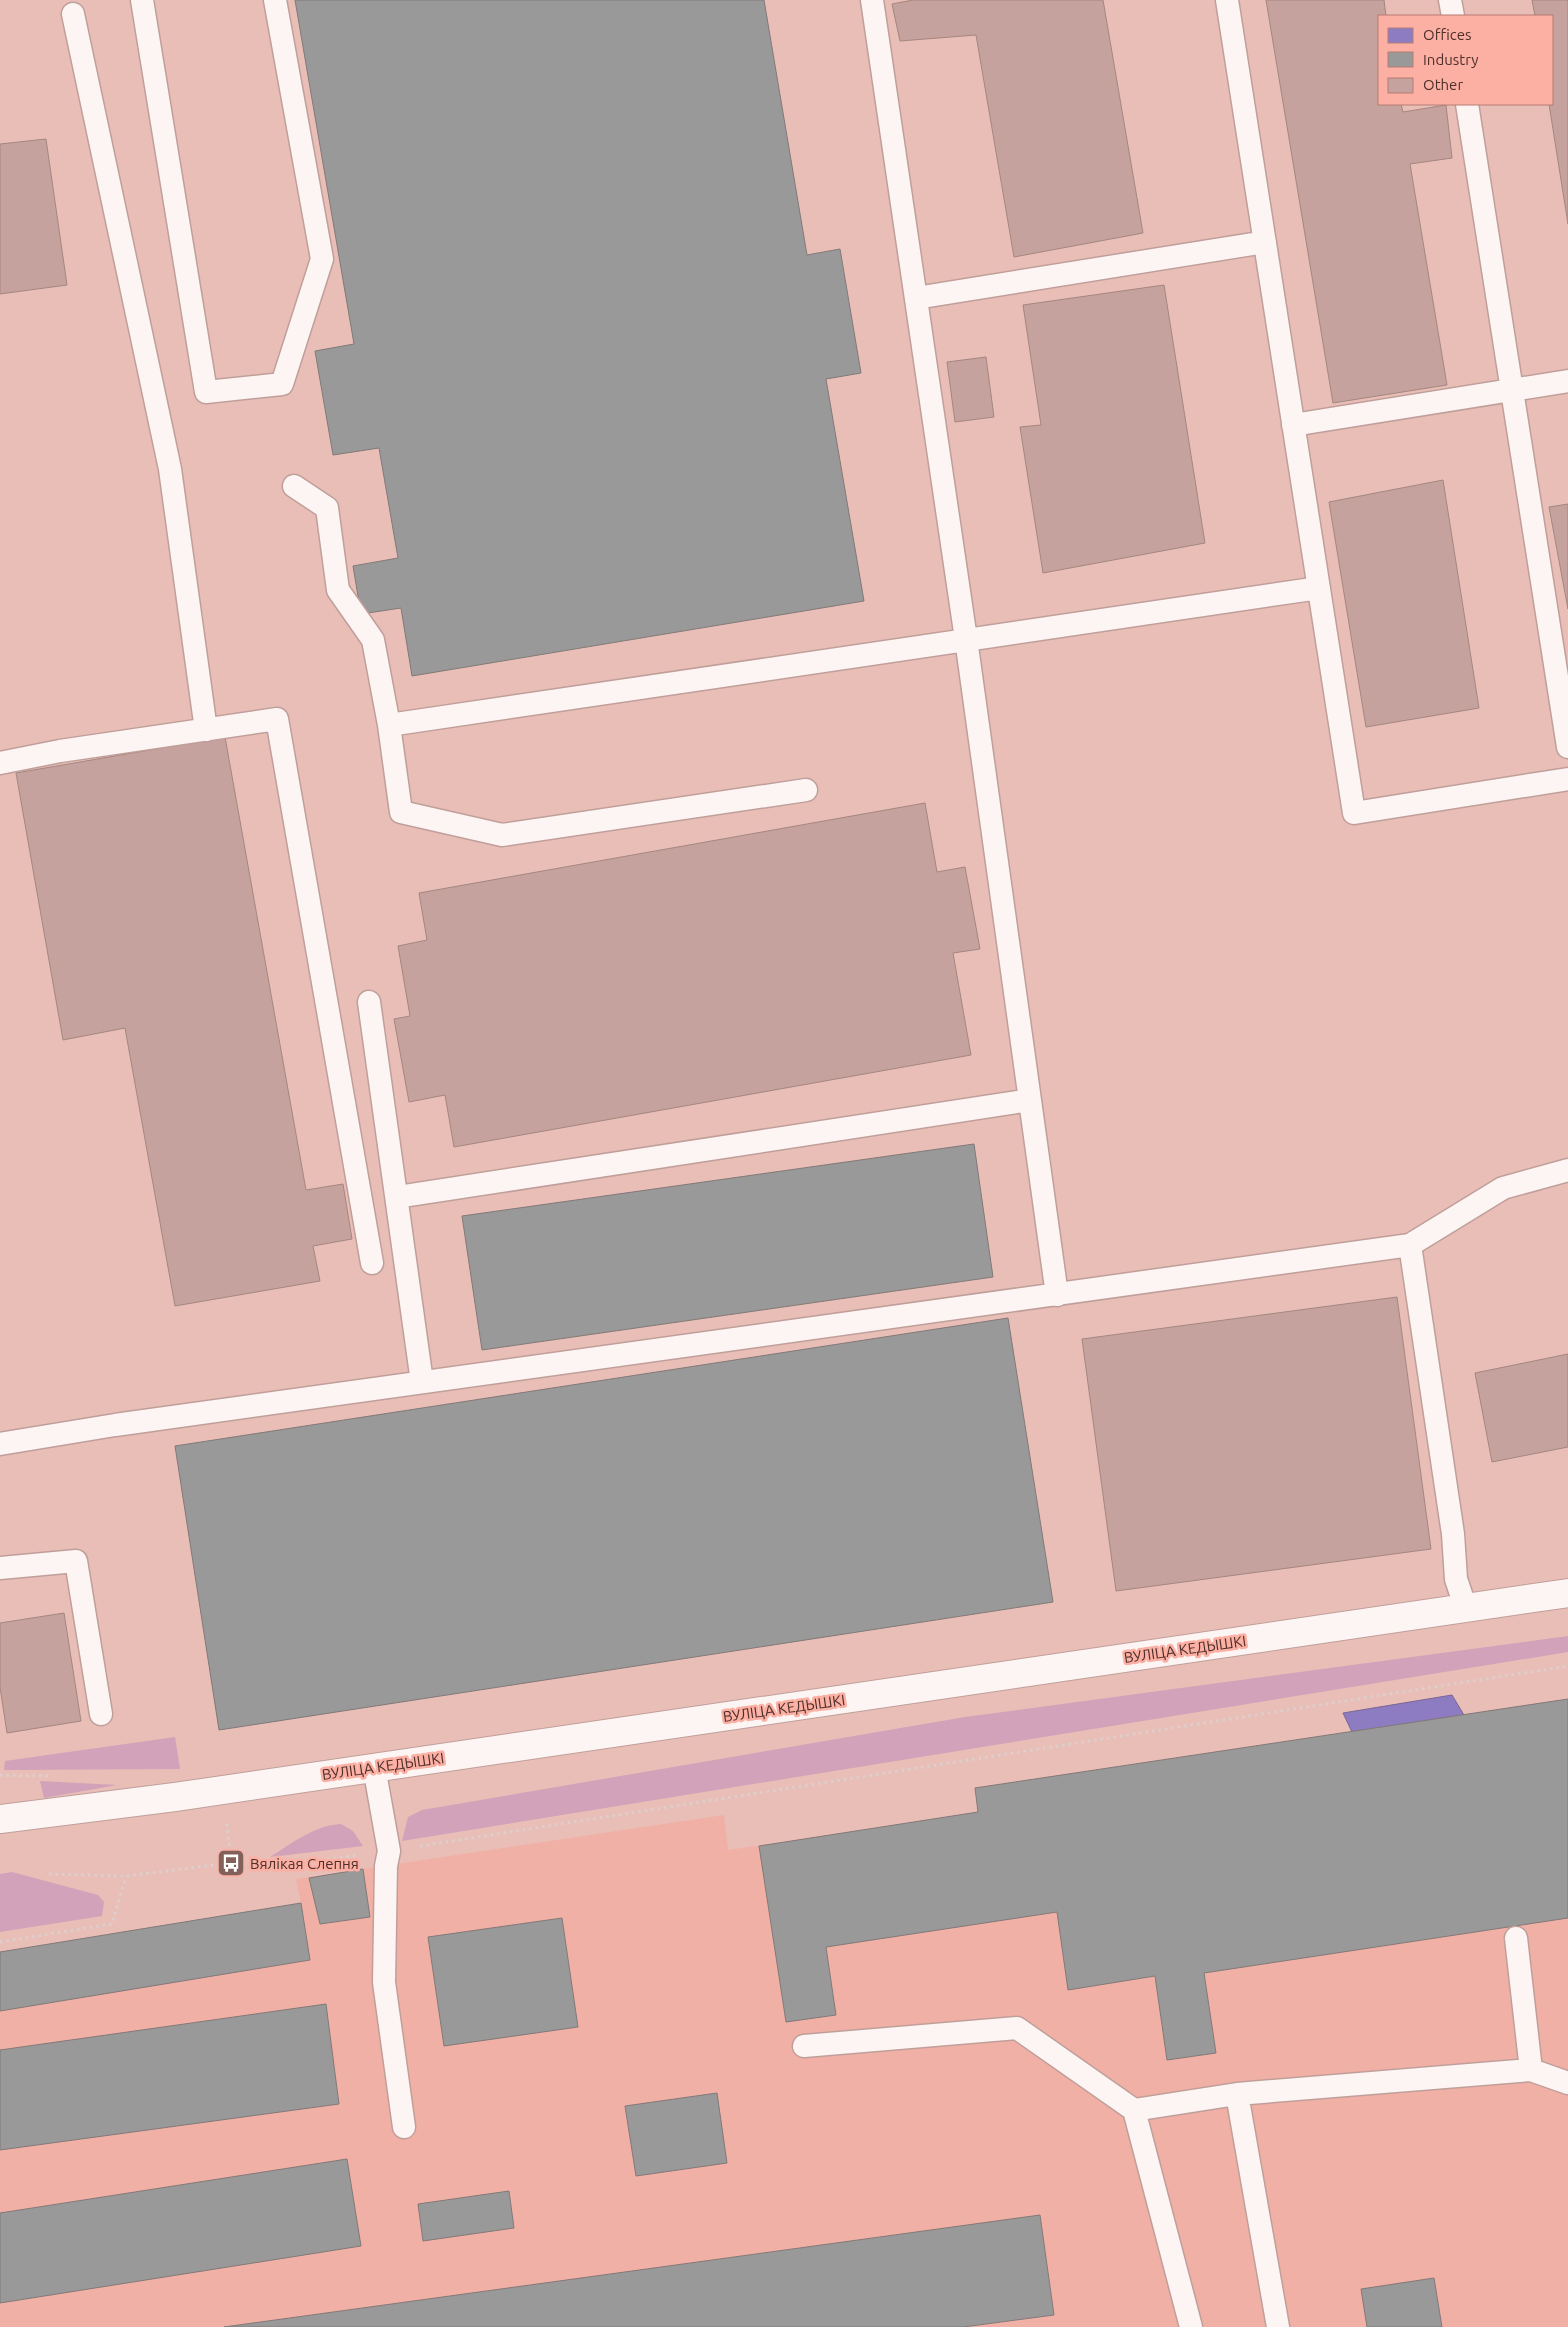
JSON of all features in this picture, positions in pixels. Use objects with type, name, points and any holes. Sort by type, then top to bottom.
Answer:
[{"type":"street","name":"ВУЛІЦА КЕДЫШКІ","points":[[0,1819],[175,1797],[1568,1593]]},
{"type":"lane","points":[[142,0],[206,392],[282,384],[322,259],[275,0]]},
{"type":"lane","points":[[872,0],[966,639],[1057,1295]]},
{"type":"lane","points":[[1227,0],[1354,813],[1568,779]]},
{"type":"lane","points":[[1450,0],[1453,15]]},
{"type":"lane","points":[[73,14],[170,469],[206,730]]},
{"type":"lane","points":[[1467,105],[1568,747]]},
{"type":"lane","points":[[916,298],[1265,242]]},
{"type":"lane","points":[[1293,424],[1568,381]]},
{"type":"lane","points":[[294,486],[327,508],[338,590],[372,640],[389,725],[401,812],[502,835],[806,790]]},
{"type":"lane","points":[[389,725],[1319,588]]},
{"type":"lane","points":[[0,763],[60,751],[277,719],[372,1263]]},
{"type":"lane","points":[[369,1002],[422,1382]]},
{"type":"lane","points":[[397,1197],[1030,1100]]},
{"type":"lane","points":[[0,1444],[115,1425],[1410,1245],[1503,1188],[1568,1170]]},
{"type":"lane","points":[[1410,1245],[1453,1534],[1456,1579],[1466,1609]]},
{"type":"lane","points":[[0,1568],[76,1560],[102,1714]]},
{"type":"lane","points":[[374,1767],[389,1851],[386,1866],[384,1982],[404,2127]]},
{"type":"lane","points":[[1516,1938],[1531,2070]]},
{"type":"lane","points":[[804,2046],[1017,2028],[1134,2110],[1191,2327]]},
{"type":"lane","points":[[1134,2110],[1237,2094],[1531,2070],[1568,2083]]},
{"type":"lane","points":[[1237,2094],[1278,2327]]},
{"type":"path","points":[[49,1874],[126,1876],[231,1863],[282,1866],[389,1851],[1568,1666]]},
{"type":"path","points":[[0,1942],[112,1924],[126,1876]]},
{"type":"shaded area","points":[[1568,1636],[1568,1652],[402,1841],[408,1817],[422,1810],[965,1717]]},
{"type":"shaded area","points":[[1568,1699],[1568,2327],[0,2327],[0,1952],[301,1903],[296,1879],[724,1815],[728,1850],[978,1813],[975,1788]]},
{"type":"shaded area","points":[[175,1737],[180,1769],[4,1770],[5,1761]]},
{"type":"shaded area","points":[[40,1781],[117,1785],[44,1798]]},
{"type":"shaded area","points":[[341,1824],[353,1831],[363,1846],[270,1857],[313,1831]]},
{"type":"shaded area","points":[[12,1872],[98,1895],[104,1902],[102,1916],[0,1932],[0,1874]]},
{"type":"building: Offices","points":[[1452,1695],[1464,1715],[1352,1732],[1343,1713]]},
{"type":"building: Industry","points":[[295,0],[764,0],[807,255],[840,249],[861,373],[826,379],[864,601],[412,676],[401,608],[361,614],[353,566],[398,558],[379,448],[333,455],[315,351],[354,344]]},
{"type":"building: Industry","points":[[974,1144],[993,1277],[482,1350],[462,1216]]},
{"type":"building: Industry","points":[[1008,1318],[1053,1602],[219,1730],[175,1446]]},
{"type":"building: Industry","points":[[1568,1699],[1568,1918],[1204,1973],[1216,2053],[1167,2060],[1155,1976],[1068,1990],[1057,1912],[826,1947],[836,2015],[786,2022],[759,1846],[978,1812],[975,1788]]},
{"type":"building: Industry","points":[[363,1869],[370,1917],[320,1924],[309,1878]]},
{"type":"building: Industry","points":[[301,1903],[310,1960],[0,2011],[0,1952]]},
{"type":"building: Industry","points":[[562,1918],[578,2027],[444,2046],[428,1937]]},
{"type":"building: Industry","points":[[326,2004],[339,2104],[0,2150],[0,2050]]},
{"type":"building: Industry","points":[[717,2093],[727,2163],[636,2176],[625,2106]]},
{"type":"building: Industry","points":[[347,2159],[361,2246],[0,2303],[0,2213]]},
{"type":"building: Industry","points":[[509,2191],[514,2228],[423,2241],[418,2204]]},
{"type":"building: Industry","points":[[1040,2215],[1054,2315],[963,2327],[224,2327]]},
{"type":"building: Industry","points":[[1434,2278],[1442,2327],[1367,2327],[1361,2289]]},
{"type":"building: Other","points":[[913,0],[1103,0],[1143,233],[1014,257],[976,35],[900,41],[892,4]]},
{"type":"building: Other","points":[[1266,0],[1384,0],[1386,15],[1378,15],[1378,105],[1401,105],[1403,112],[1446,105],[1452,158],[1410,164],[1447,385],[1333,403]]},
{"type":"building: Other","points":[[1532,0],[1568,0],[1568,224],[1549,105],[1553,105],[1553,15],[1535,15]]},
{"type":"building: Other","points":[[46,139],[67,285],[0,294],[0,144]]},
{"type":"building: Other","points":[[1164,285],[1205,543],[1043,573],[1020,427],[1041,425],[1023,305]]},
{"type":"building: Other","points":[[986,357],[994,417],[955,422],[947,362]]},
{"type":"building: Other","points":[[1443,480],[1479,708],[1366,727],[1329,502]]},
{"type":"building: Other","points":[[1568,504],[1568,609],[1549,507]]},
{"type":"building: Other","points":[[225,737],[306,1190],[343,1184],[352,1239],[313,1246],[320,1281],[175,1306],[125,1028],[63,1040],[16,773]]},
{"type":"building: Other","points":[[925,803],[937,872],[965,867],[980,949],[953,953],[971,1055],[454,1147],[445,1095],[409,1102],[394,1019],[410,1016],[398,946],[427,940],[419,893]]},
{"type":"building: Other","points":[[1397,1297],[1431,1549],[1116,1591],[1082,1339]]},
{"type":"building: Other","points":[[1568,1354],[1568,1447],[1492,1462],[1475,1373]]},
{"type":"building: Other","points":[[64,1613],[81,1721],[7,1733],[0,1687],[0,1623]]},
{"type":"place","name":"Вялікая Слепня","points":[[231,1863]]}]
